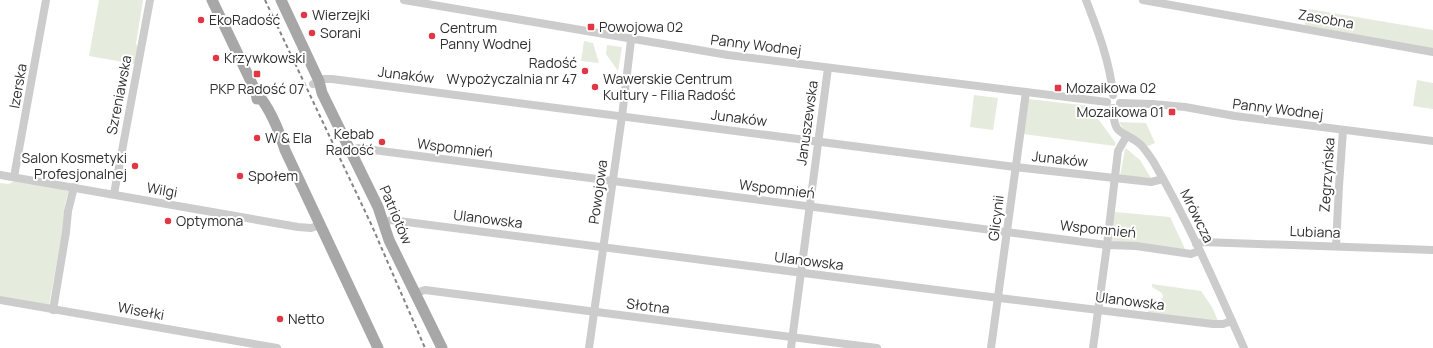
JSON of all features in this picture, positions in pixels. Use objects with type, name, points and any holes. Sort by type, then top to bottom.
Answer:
[{"type":"main road","points":[[212,0],[256,92],[258,102],[268,125],[274,137],[285,150],[378,348]]},
{"type":"main road","name":"Patriotów","points":[[273,0],[304,69],[316,83]]},
{"type":"main road","name":"Patriotów","points":[[281,0],[316,83],[351,150],[378,207],[390,240],[442,348]]},
{"type":"street","name":"Izerska","points":[[14,177],[46,0]]},
{"type":"street","name":"Szreniawska","points":[[114,194],[150,0]]},
{"type":"street","name":"Panny Wodnej","points":[[404,0],[454,4],[631,40],[728,55],[1107,102]]},
{"type":"street","points":[[1086,0],[1106,58],[1112,83],[1113,95]]},
{"type":"street","name":"Zasobna","points":[[1143,0],[1433,52]]},
{"type":"street","name":"Powojowa","points":[[589,348],[622,116],[631,40]]},
{"type":"street","name":"Januszewska","points":[[791,348],[828,68]]},
{"type":"street","name":"Junaków","points":[[316,83],[323,80],[332,79],[1015,167],[1151,182],[1163,178]]},
{"type":"street","name":"Glicynii","points":[[991,348],[1026,92]]},
{"type":"street","points":[[1113,95],[1119,97],[1120,103],[1118,107],[1113,108],[1108,106],[1107,102],[1109,96],[1113,95]]},
{"type":"street","name":"Panny Wodnej","points":[[1120,103],[1174,106],[1224,115],[1433,141]]},
{"type":"street","name":"Mrówcza","points":[[1113,108],[1115,125],[1126,137],[1140,144],[1163,178],[1198,248],[1244,348]]},
{"type":"street","name":"Zegrzyńska","points":[[1336,246],[1338,186],[1343,130]]},
{"type":"street","points":[[1093,348],[1118,151],[1126,137]]},
{"type":"street","name":"Wspomnień","points":[[351,150],[358,148],[1107,245],[1136,246],[1191,254],[1198,248]]},
{"type":"street","name":"Wilgi","points":[[0,175],[298,227],[311,228],[320,225]]},
{"type":"street","points":[[53,310],[68,212],[74,187]]},
{"type":"street","name":"Ulanowska","points":[[383,223],[391,220],[999,298],[1219,324],[1232,321]]},
{"type":"street","name":"Lubiana","points":[[1198,248],[1202,242],[1433,250]]},
{"type":"street","name":"Słotna","points":[[416,293],[425,290],[876,348]]},
{"type":"street","name":"Wisełki","points":[[0,300],[278,348]]},
{"type":"green space","points":[[99,0],[143,0],[136,44],[138,47],[135,64],[89,56]]},
{"type":"green space","points":[[1309,9],[1433,30],[1433,49],[1305,25]]},
{"type":"green space","points":[[584,41],[593,43],[599,63],[581,61]]},
{"type":"green space","points":[[607,45],[622,47],[618,71],[606,54]]},
{"type":"green space","points":[[1417,80],[1433,83],[1433,109],[1413,106]]},
{"type":"green space","points":[[974,95],[998,98],[993,130],[970,127]]},
{"type":"green space","points":[[1028,99],[1090,106],[1115,142],[1115,146],[1023,134]]},
{"type":"green space","points":[[1119,122],[1146,123],[1155,143],[1148,146],[1145,145],[1124,130]]},
{"type":"green space","points":[[1125,149],[1140,160],[1151,178],[1120,176]]},
{"type":"green space","points":[[14,181],[69,191],[66,199],[64,223],[49,305],[0,296],[0,183],[9,184]]},
{"type":"green space","points":[[1115,212],[1170,217],[1186,251],[1111,241]]},
{"type":"green space","points":[[1152,284],[1201,291],[1212,307],[1218,321],[1148,313],[1149,307],[1160,303],[1163,297],[1162,293],[1152,287]]},
{"type":"railway","points":[[265,0],[372,226],[425,348]]},
{"type":"place","name":"Wierzejki","points":[[304,15]]},
{"type":"place","name":"EkoRadość","points":[[201,20]]},
{"type":"place","name":"Powojowa 02","points":[[591,27]]},
{"type":"place","name":"Sorani","points":[[312,33]]},
{"type":"place","name":"Centrum Panny Wodnej","points":[[432,36]]},
{"type":"place","name":"Krzywkowski","points":[[216,58]]},
{"type":"place","name":"Radość Wypożyczalnia nr 47","points":[[585,71]]},
{"type":"place","name":"PKP Radość 07","points":[[257,74]]},
{"type":"place","name":"Wawerskie Centrum Kultury - Filia Radość","points":[[595,87]]},
{"type":"place","name":"Mozaikowa 02","points":[[1058,88]]},
{"type":"place","name":"Mozaikowa 01","points":[[1172,112]]},
{"type":"place","name":"W & Ela","points":[[257,138]]},
{"type":"place","name":"Kebab Radość","points":[[382,142]]},
{"type":"place","name":"Salon Kosmetyki Profesjonalnej","points":[[135,166]]},
{"type":"place","name":"Społem","points":[[240,176]]},
{"type":"place","name":"Optymona","points":[[168,221]]},
{"type":"place","name":"Netto","points":[[280,319]]}]
